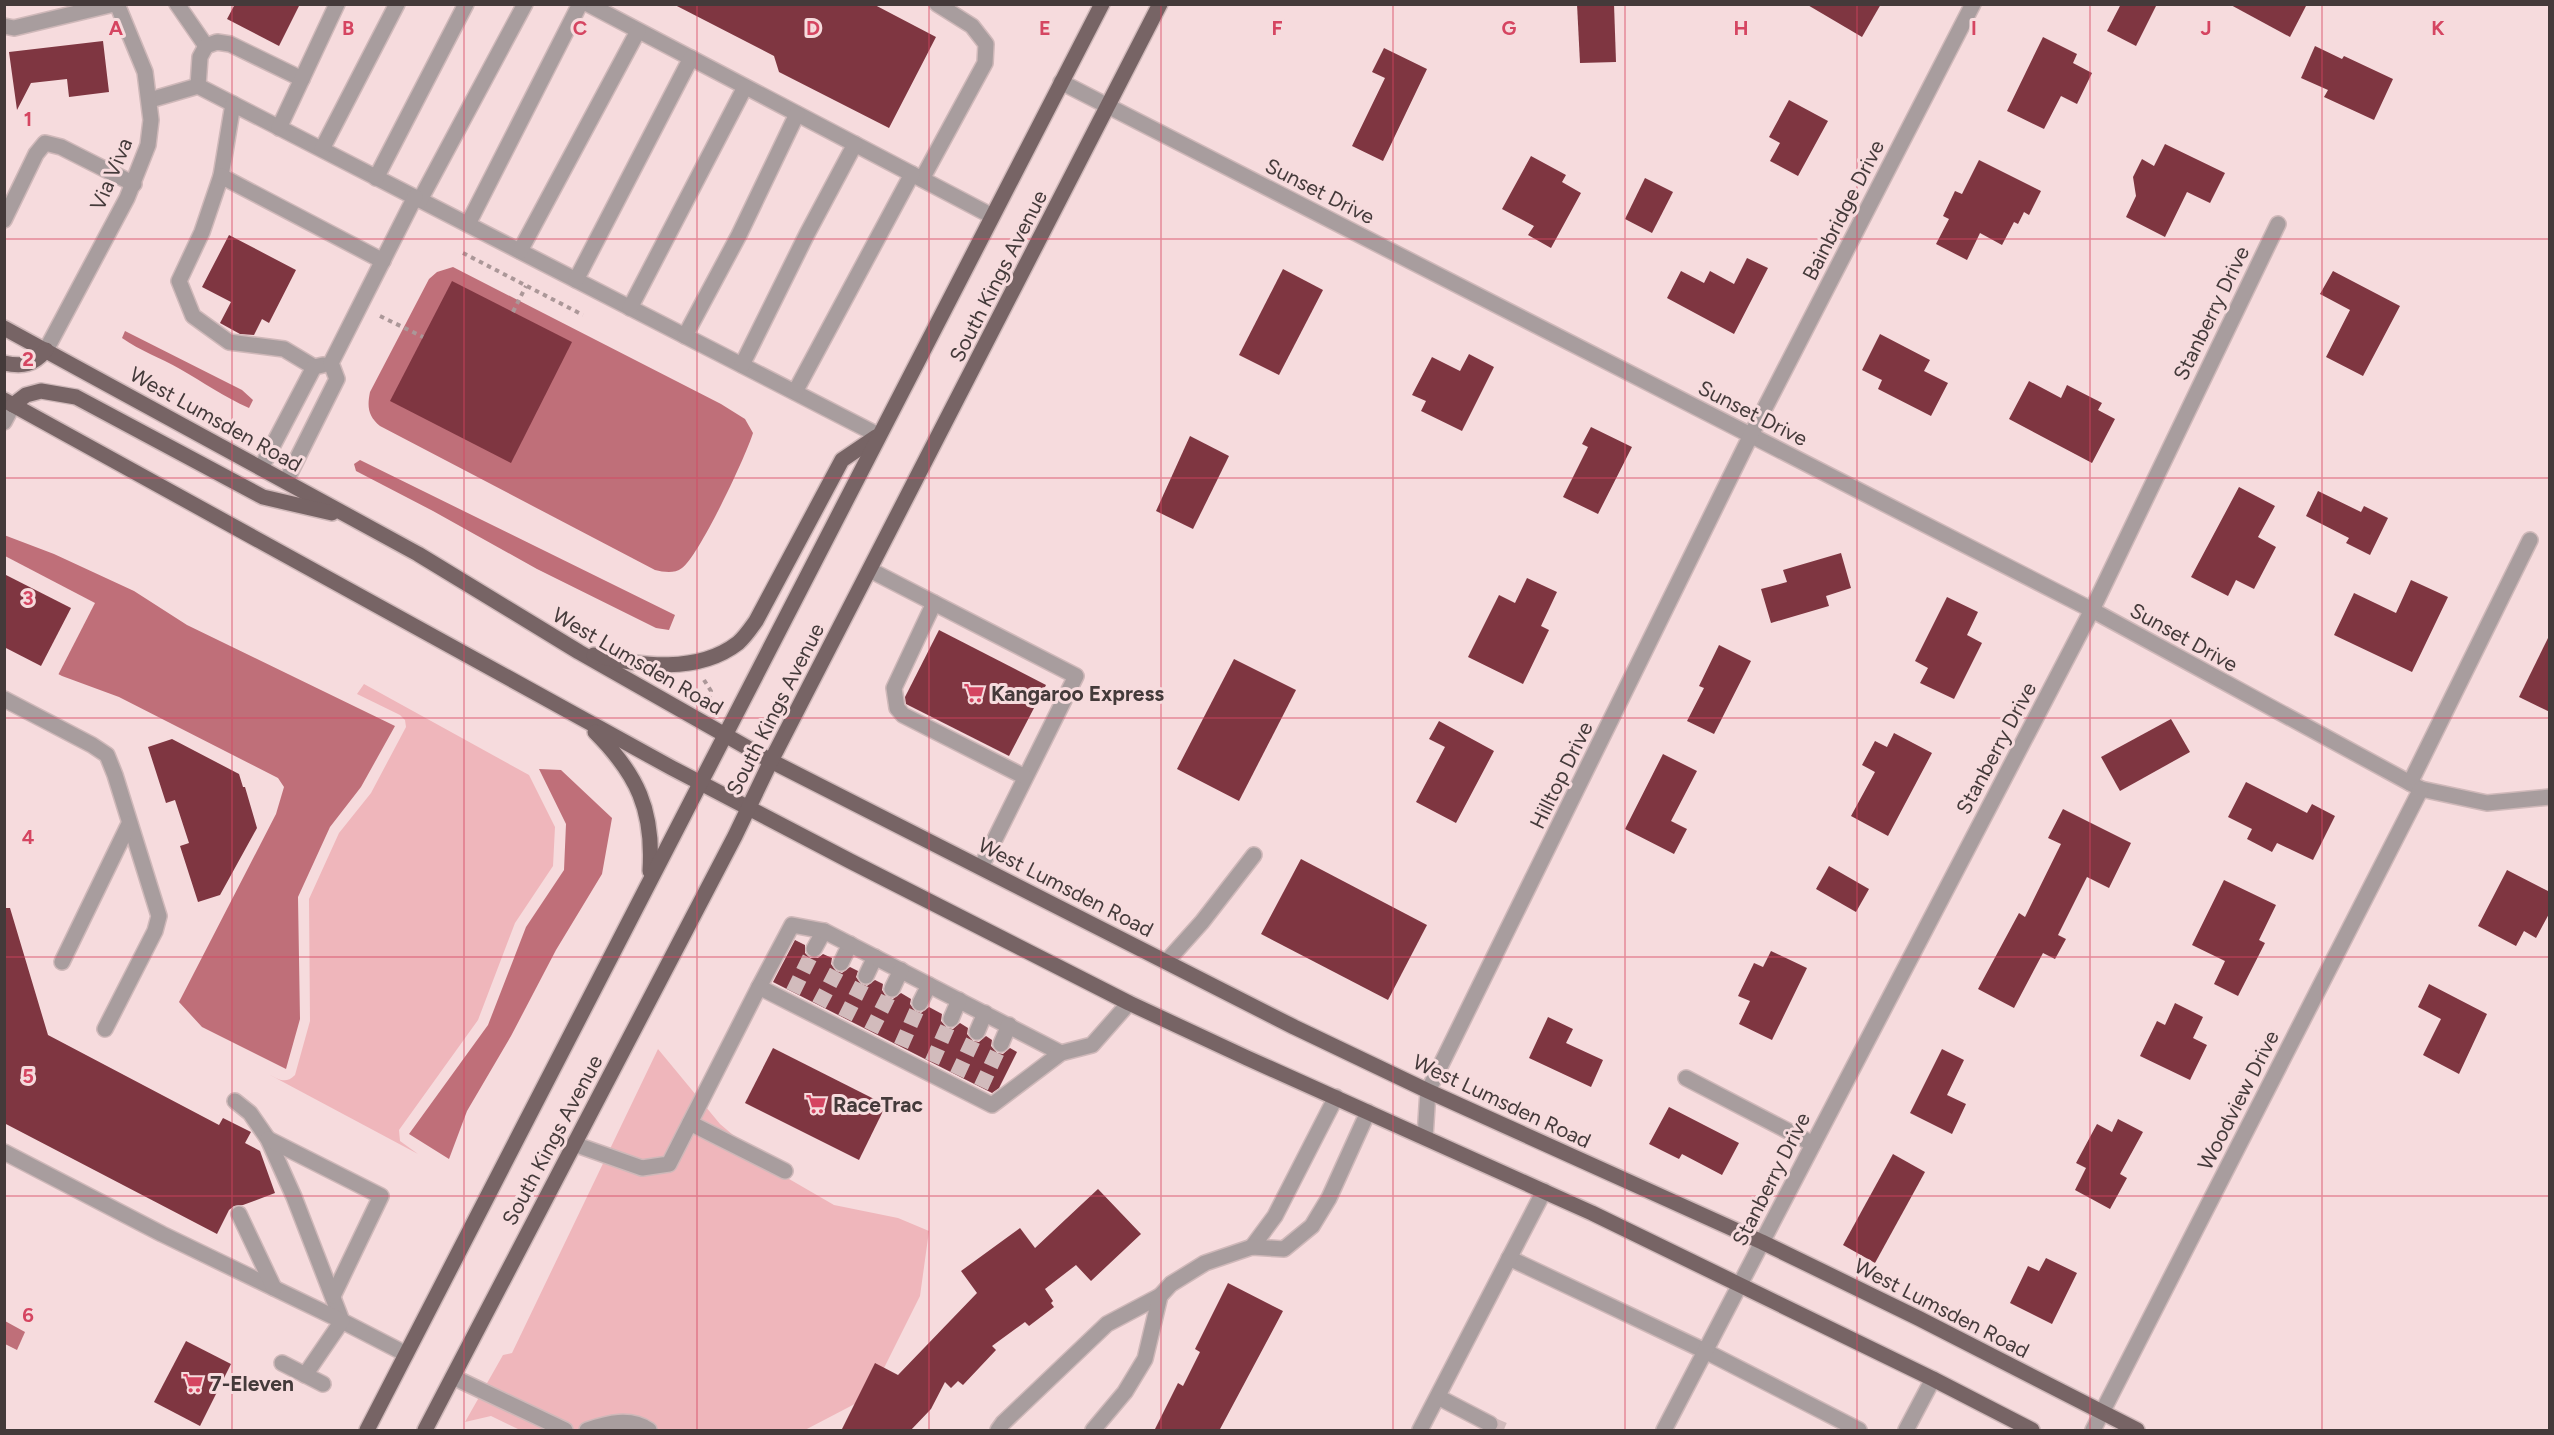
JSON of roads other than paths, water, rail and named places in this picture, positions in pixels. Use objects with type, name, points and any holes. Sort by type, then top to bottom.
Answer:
[{"type":"main road","name":"South Kings Avenue","points":[[367,1431],[723,735],[1102,4]]},
{"type":"main road","name":"South Kings Avenue","points":[[425,1431],[748,808],[1160,4]]},
{"type":"main road","name":"West Lumsden Road","points":[[4,328],[418,554],[579,652],[771,761],[1294,1027],[1428,1091],[1762,1242],[1918,1318],[2137,1431]]},
{"type":"main road","points":[[4,363],[28,365],[46,350]]},
{"type":"main road","points":[[9,402],[40,391],[76,397],[263,497],[349,517]]},
{"type":"main road","points":[[9,402],[699,783],[1129,1003],[1544,1191],[1933,1379],[2032,1431]]},
{"type":"main road","points":[[579,652],[635,664],[663,666],[695,661],[719,654],[739,642],[756,621],[842,460],[878,435]]},
{"type":"main road","points":[[582,719],[610,748],[633,781],[644,804],[652,842],[649,879]]},
{"type":"street","points":[[4,26],[14,28],[116,4]]},
{"type":"street","name":"Via Viva","points":[[46,350],[134,184],[148,145],[152,120],[150,100],[137,49],[116,4]]},
{"type":"street","points":[[177,4],[211,44],[230,44],[302,79]]},
{"type":"street","points":[[279,128],[338,4]]},
{"type":"street","points":[[322,149],[397,4]]},
{"type":"street","points":[[376,177],[466,4]]},
{"type":"street","points":[[286,481],[337,379],[331,363],[383,261],[525,4]]},
{"type":"street","points":[[468,224],[580,4]]},
{"type":"street","points":[[588,4],[992,216]]},
{"type":"street","points":[[795,392],[917,177],[985,63],[986,44],[972,26],[938,4]]},
{"type":"street","name":"Bainbridge Drive","points":[[1751,435],[1973,4]]},
{"type":"street","points":[[520,251],[638,31]]},
{"type":"street","points":[[198,86],[200,57],[211,44]]},
{"type":"street","points":[[576,280],[691,58]]},
{"type":"street","name":"Sunset Drive","points":[[1061,82],[2092,610],[2415,786],[2487,803],[2550,797]]},
{"type":"street","points":[[150,100],[198,86],[878,435]]},
{"type":"street","points":[[630,308],[745,87]]},
{"type":"street","points":[[233,104],[221,176],[200,237],[179,281],[193,315],[229,342],[284,349],[314,367],[331,363]]},
{"type":"street","points":[[685,336],[739,235],[797,114]]},
{"type":"street","points":[[4,220],[36,154],[45,143],[61,147],[134,184]]},
{"type":"street","points":[[742,365],[855,144]]},
{"type":"street","points":[[221,176],[383,261]]},
{"type":"street","name":"Stanberry Drive","points":[[1664,1431],[2092,610],[2278,224]]},
{"type":"street","points":[[261,468],[314,367]]},
{"type":"street","points":[[4,422],[9,402]]},
{"type":"street","name":"Hilltop Drive","points":[[1425,1137],[1428,1091],[1751,435]]},
{"type":"street","name":"Woodview Drive","points":[[2094,1431],[2415,786],[2530,540]]},
{"type":"street","points":[[870,570],[1076,676],[981,867]]},
{"type":"street","points":[[934,603],[894,688],[897,708],[903,714],[1025,777]]},
{"type":"street","points":[[4,699],[83,739],[107,756],[159,916],[155,931],[105,1029]]},
{"type":"street","points":[[62,962],[129,824]]},
{"type":"street","points":[[1167,961],[1202,922],[1254,855]]},
{"type":"street","points":[[574,1144],[642,1168],[669,1164],[792,925],[824,931],[1062,1053]]},
{"type":"street","points":[[814,950],[824,931]]},
{"type":"street","points":[[841,963],[850,944]]},
{"type":"street","points":[[866,976],[875,957]]},
{"type":"street","points":[[892,989],[901,970]]},
{"type":"street","points":[[920,1003],[929,985]]},
{"type":"street","points":[[759,987],[790,996],[899,1051],[979,1092],[992,1105],[1062,1053],[1092,1045],[1129,1003]]},
{"type":"street","points":[[951,1019],[959,1000]]},
{"type":"street","points":[[977,1032],[985,1013]]},
{"type":"street","points":[[1001,1044],[1009,1025]]},
{"type":"street","points":[[1686,1078],[1813,1144]]},
{"type":"street","points":[[1252,1247],[1275,1216],[1336,1097]]},
{"type":"street","points":[[236,1101],[250,1113],[268,1139],[294,1197],[342,1321]]},
{"type":"street","points":[[998,1431],[1003,1423],[1107,1324],[1160,1296],[1186,1273],[1205,1263],[1252,1247],[1284,1249],[1312,1226],[1329,1198],[1368,1112]]},
{"type":"street","points":[[690,1123],[785,1171]]},
{"type":"street","points":[[268,1139],[381,1196],[333,1296]]},
{"type":"street","points":[[4,1152],[162,1234],[406,1354]]},
{"type":"street","points":[[1420,1431],[1544,1191]]},
{"type":"street","points":[[239,1214],[274,1288]]},
{"type":"street","points":[[1509,1258],[1705,1351],[1860,1431]]},
{"type":"street","points":[[1093,1431],[1125,1392],[1145,1359],[1160,1296]]},
{"type":"street","points":[[306,1375],[342,1321]]},
{"type":"street","points":[[282,1363],[322,1384]]},
{"type":"street","points":[[453,1377],[565,1431]]},
{"type":"street","points":[[1906,1431],[1933,1379]]},
{"type":"street","points":[[1438,1397],[1490,1424]]},
{"type":"street","points":[[587,1431],[620,1421],[633,1423],[649,1431]]},
{"type":"tunnel","points":[[793,992],[814,949]]},
{"type":"tunnel","points":[[819,1005],[841,963]]},
{"type":"tunnel","points":[[845,1018],[866,976]]},
{"type":"tunnel","points":[[871,1031],[892,989]]},
{"type":"tunnel","points":[[901,1046],[920,1003]]},
{"type":"tunnel","points":[[932,1062],[951,1019]]},
{"type":"tunnel","points":[[957,1075],[977,1032]]},
{"type":"tunnel","points":[[981,1087],[1001,1044]]},
{"type":"tunnel","points":[[1490,1424],[1504,1430]]},
{"type":"place","name":"Kangaroo Express","points":[[974,693]]},
{"type":"place","name":"RaceTrac","points":[[816,1104]]},
{"type":"place","name":"7-Eleven","points":[[193,1383]]}]
